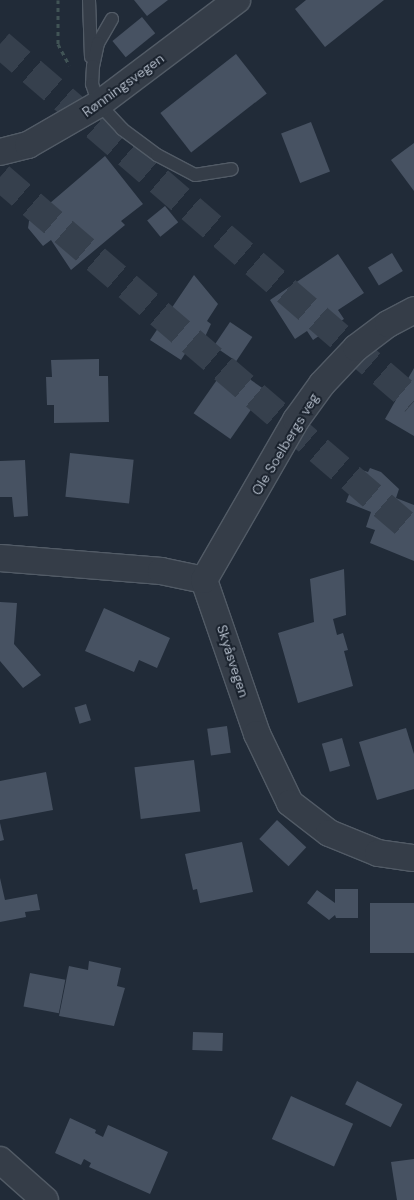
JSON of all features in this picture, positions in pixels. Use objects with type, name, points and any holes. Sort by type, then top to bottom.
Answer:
[{"type":"street","name":"Rønningsvegen","points":[[0,152],[28,145],[99,104],[237,0]]},
{"type":"street","name":"Ole Soelbergs veg","points":[[204,580],[296,420],[322,384],[356,348],[388,324],[414,310]]},
{"type":"street","points":[[0,558],[161,571],[204,580]]},
{"type":"street","name":"Skyåsvegen","points":[[204,580],[257,734],[290,803],[329,833],[378,853],[414,858]]},
{"type":"street","points":[[0,1160],[45,1200]]},
{"type":"lane","points":[[89,0],[93,66],[92,84],[99,104],[122,128],[156,155],[195,175],[232,169]]},
{"type":"lane","points":[[93,66],[98,43],[112,19]]},
{"type":"building","points":[[134,0],[168,0],[147,16]]},
{"type":"building","points":[[306,0],[384,0],[325,47],[295,9]]},
{"type":"building","points":[[142,17],[155,33],[126,57],[112,41]]},
{"type":"building","points":[[236,54],[267,93],[191,153],[160,113]]},
{"type":"building","points":[[311,122],[330,171],[300,183],[281,133]]},
{"type":"building","points":[[414,143],[414,191],[391,160]]},
{"type":"building","points":[[105,156],[143,204],[121,221],[125,225],[71,270],[51,240],[43,246],[28,228],[29,221]]},
{"type":"building","points":[[165,206],[178,222],[160,237],[147,220]]},
{"type":"building","points":[[392,253],[403,271],[379,285],[368,267]]},
{"type":"building","points":[[338,254],[364,293],[338,310],[344,319],[313,340],[307,331],[295,339],[270,300]]},
{"type":"building","points":[[194,275],[218,304],[207,321],[211,324],[203,341],[196,337],[181,360],[150,340]]},
{"type":"building","points":[[230,322],[252,337],[236,361],[214,346]]},
{"type":"building","points":[[99,359],[99,376],[108,376],[109,422],[54,423],[54,405],[47,405],[46,377],[52,377],[51,360]]},
{"type":"building","points":[[228,364],[265,390],[230,439],[194,413]]},
{"type":"building","points":[[414,368],[414,436],[385,419]]},
{"type":"building","points":[[70,453],[134,460],[129,503],[65,497]]},
{"type":"building","points":[[25,460],[28,516],[14,517],[12,497],[0,497],[0,461]]},
{"type":"building","points":[[370,468],[381,472],[399,489],[396,498],[414,505],[414,561],[370,543],[375,530],[366,527],[371,512],[346,502],[359,469],[368,472]]},
{"type":"building","points":[[344,569],[346,615],[333,619],[337,635],[343,633],[348,650],[344,651],[353,686],[298,703],[278,633],[314,622],[310,579]]},
{"type":"building","points":[[0,602],[17,603],[14,644],[41,675],[23,688],[0,661]]},
{"type":"building","points":[[104,608],[170,638],[157,668],[139,660],[134,672],[85,651]]},
{"type":"building","points":[[86,704],[91,720],[79,724],[75,708]]},
{"type":"building","points":[[227,726],[231,753],[211,756],[207,729]]},
{"type":"building","points":[[406,728],[414,754],[414,789],[377,800],[359,742]]},
{"type":"building","points":[[342,738],[350,766],[330,772],[322,744]]},
{"type":"building","points":[[194,760],[200,812],[141,819],[134,767]]},
{"type":"building","points":[[46,772],[53,810],[0,820],[0,781]]},
{"type":"building","points":[[277,820],[306,847],[289,866],[259,839]]},
{"type":"building","points":[[0,823],[4,840],[0,841]]},
{"type":"building","points":[[242,842],[253,892],[200,903],[197,889],[193,890],[185,854]]},
{"type":"building","points":[[0,878],[5,900],[37,894],[40,910],[25,912],[26,917],[0,922]]},
{"type":"building","points":[[335,889],[358,889],[358,918],[336,918],[335,915],[329,920],[307,903],[317,890],[335,903]]},
{"type":"building","points":[[370,903],[414,903],[414,953],[370,953]]},
{"type":"building","points":[[89,961],[121,968],[117,986],[125,988],[114,1026],[59,1016],[69,966],[88,970]]},
{"type":"building","points":[[30,973],[65,980],[59,1013],[24,1006]]},
{"type":"building","points":[[193,1032],[223,1033],[222,1051],[192,1050]]},
{"type":"building","points":[[357,1081],[402,1104],[391,1127],[345,1104]]},
{"type":"building","points":[[291,1096],[353,1124],[334,1167],[272,1139]]},
{"type":"building","points":[[70,1118],[96,1130],[95,1133],[103,1137],[108,1125],[168,1152],[150,1194],[89,1167],[91,1163],[84,1159],[81,1165],[55,1153]]},
{"type":"building","points":[[414,1159],[414,1200],[397,1200],[391,1162]]},
{"type":"tunnel","points":[[0,44],[414,401]]},
{"type":"tunnel","points":[[0,177],[414,532]]}]
